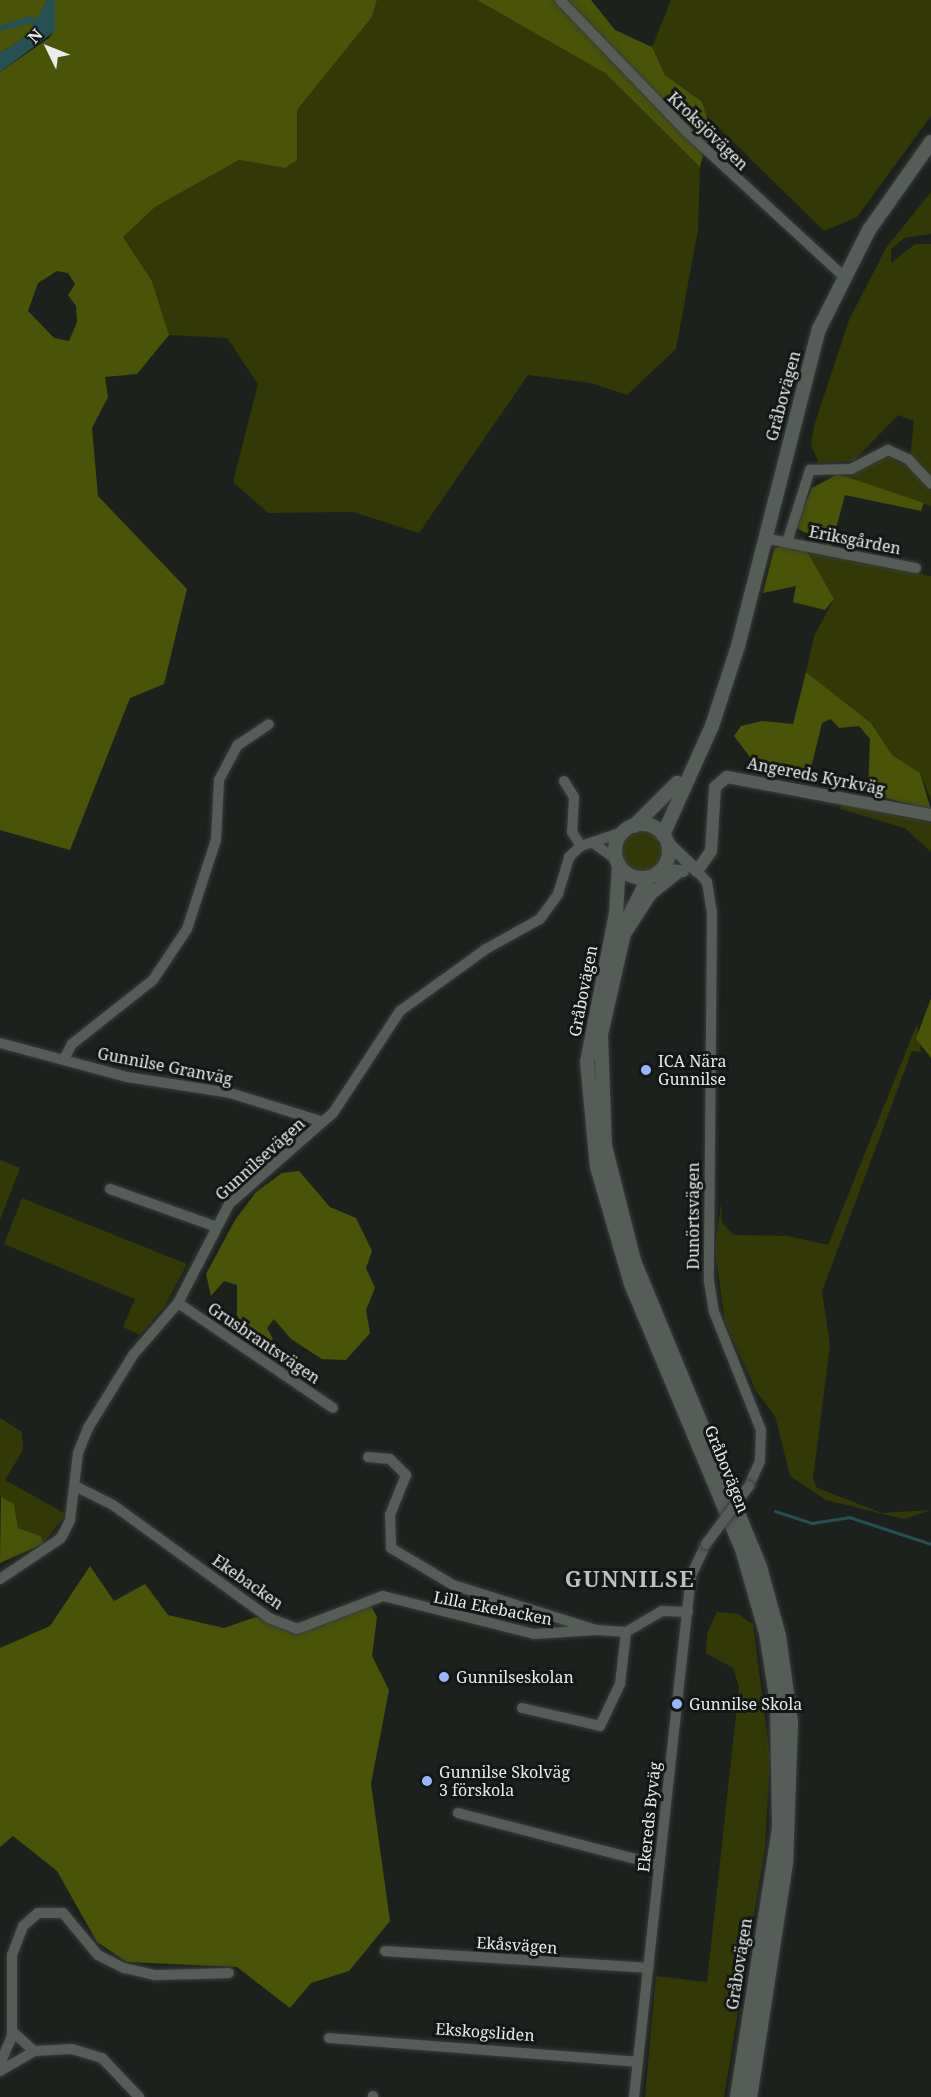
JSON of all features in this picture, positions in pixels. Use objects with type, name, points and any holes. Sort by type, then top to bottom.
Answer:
[{"type":"main road","name":"Gråbovägen","points":[[665,839],[725,684],[819,329],[842,275],[931,142]]},
{"type":"main road","name":"Gråbovägen","points":[[628,829],[670,795],[725,684]]},
{"type":"main road","points":[[647,825],[665,839],[655,874],[635,878],[617,862],[628,829],[647,825]]},
{"type":"main road","name":"Gråbovägen","points":[[617,862],[616,913],[587,1062],[597,1167],[631,1284],[742,1549],[766,1633],[777,1703],[779,1827],[737,2097]]},
{"type":"main road","name":"Gråbovägen","points":[[655,874],[636,897],[624,934],[599,1062],[612,1185],[634,1261],[760,1567],[779,1636],[791,1723],[786,1863],[750,2097]]},
{"type":"street","name":"Kroksjövägen","points":[[560,0],[686,131],[842,275]]},
{"type":"street","name":"Eriksgården","points":[[787,542],[810,470],[851,469],[888,450],[908,459],[931,484]]},
{"type":"street","name":"Eriksgården","points":[[764,538],[916,568]]},
{"type":"street","points":[[64,1059],[72,1044],[153,980],[182,938],[200,901],[216,840],[219,780],[238,745],[269,724]]},
{"type":"street","name":"Angereds Kyrkväg","points":[[695,869],[711,851],[715,787],[727,777],[931,815]]},
{"type":"street","points":[[564,781],[574,797],[572,832],[587,845],[617,862]]},
{"type":"street","points":[[587,845],[628,829]]},
{"type":"street","name":"Dunörtsvägen","points":[[665,839],[707,882],[712,913],[709,1281],[714,1312],[761,1430],[760,1461],[750,1486],[706,1544]]},
{"type":"street","name":"Gunnilsevägen","points":[[0,1579],[58,1543],[70,1520],[78,1453],[108,1390],[178,1303],[214,1226],[229,1204],[323,1122],[400,1011],[540,919],[558,894],[569,857],[587,845]]},
{"type":"street","points":[[655,874],[695,869]]},
{"type":"street","points":[[624,934],[651,894],[678,872]]},
{"type":"street","name":"Gunnilse Granväg","points":[[0,1043],[127,1077],[230,1093],[304,1112],[323,1122]]},
{"type":"street","points":[[110,1189],[214,1226]]},
{"type":"street","name":"Grusbrantsvägen","points":[[178,1303],[333,1408]]},
{"type":"street","name":"Lilla Ekebacken","points":[[368,1457],[390,1460],[406,1474],[387,1532],[394,1552],[473,1593],[597,1630]]},
{"type":"street","name":"Ekebacken","points":[[75,1486],[113,1505],[286,1626],[297,1629],[370,1597],[400,1599],[418,1609]]},
{"type":"street","name":"Ekereds Byväg","points":[[634,2097],[692,1570],[706,1544]]},
{"type":"street","name":"Lilla Ekebacken","points":[[418,1609],[534,1634],[597,1630],[626,1632]]},
{"type":"street","points":[[522,1708],[600,1726],[620,1684],[626,1632],[662,1611],[688,1612]]},
{"type":"street","points":[[458,1813],[659,1865]]},
{"type":"street","points":[[0,2064],[13,2032],[12,1954],[23,1926],[46,1911],[63,1913],[98,1955],[116,1966],[154,1975],[229,1973]]},
{"type":"street","name":"Ekåsvägen","points":[[385,1951],[648,1968]]},
{"type":"street","points":[[13,2032],[34,2051]]},
{"type":"street","name":"Ekskogsliden","points":[[329,2038],[638,2062]]},
{"type":"street","points":[[0,2070],[34,2051],[72,2049],[102,2058],[139,2097]]},
{"type":"green space","points":[[0,0],[47,0],[37,20],[0,26]]},
{"type":"green space","points":[[55,0],[377,0],[372,17],[297,110],[297,160],[285,168],[239,160],[155,207],[123,237],[152,281],[169,335],[137,374],[105,377],[108,397],[92,428],[98,496],[187,589],[164,684],[130,698],[70,850],[0,830],[0,72],[49,38],[55,30]],"holes":[[[57,271],[68,273],[75,284],[68,295],[76,306],[77,322],[69,341],[54,338],[28,311],[38,283]]]},
{"type":"green space","points":[[377,0],[477,0],[605,73],[700,167],[698,230],[676,349],[627,395],[591,383],[528,375],[419,533],[353,512],[268,513],[233,482],[258,384],[227,338],[169,335],[152,281],[123,237],[155,207],[239,160],[285,168],[297,160],[297,110],[372,17]]},
{"type":"green space","points":[[477,0],[591,0],[615,30],[652,47],[665,75],[702,102],[710,128],[700,167],[605,73]]},
{"type":"green space","points":[[671,0],[931,0],[931,116],[857,217],[824,231],[665,75],[652,47]]},
{"type":"green space","points":[[29,20],[34,22],[30,34],[0,53],[0,31]]},
{"type":"green space","points":[[931,192],[931,234],[904,238],[891,249],[891,263],[915,244],[931,244],[931,480],[910,457],[914,421],[898,415],[854,461],[819,463],[811,445],[814,426],[849,320],[886,248]]},
{"type":"green space","points":[[882,454],[902,462],[931,488],[931,506],[838,474]]},
{"type":"green space","points":[[838,474],[924,503],[921,511],[845,495],[831,547],[795,527],[812,488]]},
{"type":"green space","points":[[782,545],[805,548],[834,599],[825,610],[793,602],[796,586],[763,593],[774,549]]},
{"type":"green space","points":[[805,548],[931,576],[931,799],[920,773],[892,755],[871,723],[806,672],[814,636],[834,599]]},
{"type":"green space","points":[[806,672],[871,723],[892,755],[920,773],[931,810],[868,793],[870,739],[859,726],[839,728],[831,719],[822,723],[810,772],[753,761],[734,736],[741,726],[762,721],[793,724]]},
{"type":"green space","points":[[843,804],[931,823],[931,852],[905,828],[840,809]]},
{"type":"green space","points":[[643,831],[658,837],[664,852],[658,867],[643,873],[628,867],[622,852],[628,837]]},
{"type":"green space","points":[[931,998],[931,1058],[916,1039]]},
{"type":"green space","points":[[917,1024],[921,1052],[912,1051],[822,1291],[830,1345],[813,1479],[817,1488],[882,1513],[931,1510],[904,1519],[826,1500],[790,1476],[775,1416],[756,1391],[725,1322],[715,1250],[721,1203],[722,1222],[733,1235],[788,1236],[828,1245]]},
{"type":"green space","points":[[0,1160],[20,1168],[0,1220]]},
{"type":"green space","points":[[299,1171],[330,1207],[356,1218],[372,1251],[366,1268],[375,1288],[366,1310],[370,1333],[346,1360],[322,1359],[291,1339],[274,1319],[267,1328],[273,1339],[268,1343],[246,1335],[237,1315],[237,1285],[224,1281],[211,1296],[206,1274],[235,1220],[256,1192],[282,1173]]},
{"type":"green space","points":[[22,1198],[187,1264],[165,1306],[140,1335],[123,1327],[135,1299],[4,1244]]},
{"type":"green space","points":[[0,1418],[22,1432],[23,1450],[5,1480],[66,1514],[43,1544],[41,1536],[18,1528],[14,1504],[0,1497]]},
{"type":"green space","points":[[1,1497],[14,1504],[18,1528],[41,1536],[43,1544],[0,1563]]},
{"type":"green space","points":[[90,1566],[114,1601],[145,1584],[168,1615],[224,1628],[256,1617],[295,1632],[370,1604],[377,1617],[372,1656],[389,1690],[371,1784],[390,1921],[349,1971],[311,1983],[290,2008],[237,1967],[127,1962],[97,1942],[57,1871],[13,1836],[0,1847],[0,1648],[50,1626]]},
{"type":"green space","points":[[717,1612],[738,1614],[753,1624],[770,1757],[765,1848],[724,2097],[645,2097],[656,1976],[707,1982],[739,1687],[733,1668],[706,1653],[707,1634]]},
{"type":"water","points":[[47,0],[55,0],[55,31],[0,72],[0,53],[30,34],[34,23],[0,31],[0,26],[29,16],[37,19]]},
{"type":"waterway","points":[[775,1511],[812,1523],[849,1517],[931,1544]]},
{"type":"place","name":"ICA Nära Gunnilse","points":[[646,1070]]},
{"type":"place","name":"Gunnilseskolan","points":[[444,1677]]},
{"type":"place","name":"Gunnilse Skola","points":[[677,1704]]},
{"type":"place","name":"Gunnilse Skolväg 3 förskola","points":[[427,1781]]},
{"type":"district","name":"GUNNILSE","points":[[630,1579]]}]
